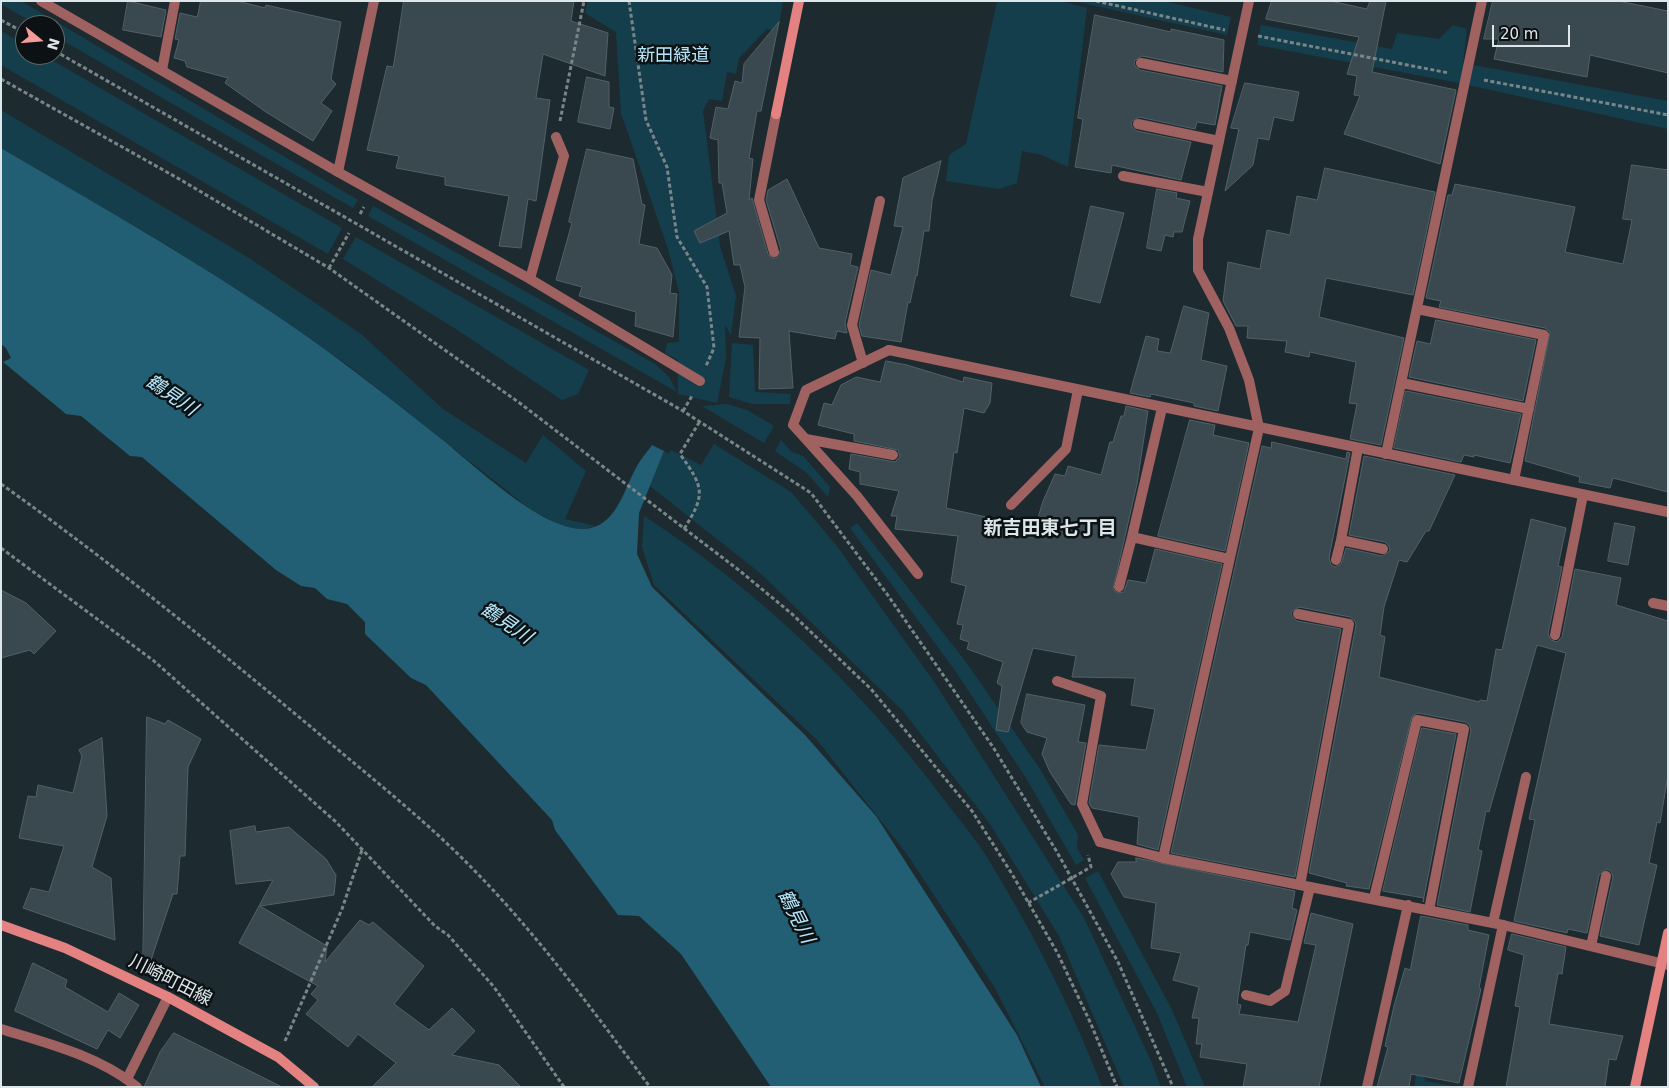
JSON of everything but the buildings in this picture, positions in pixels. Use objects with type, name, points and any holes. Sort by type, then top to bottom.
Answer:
[{"type":"main road","points":[[776,114],[799,1]]},
{"type":"main road","name":"川崎町田線","points":[[1,926],[65,948],[168,997],[278,1057],[314,1087]]},
{"type":"main road","points":[[1635,1087],[1664,964],[1668,933]]},
{"type":"street","points":[[42,1],[338,172],[530,279],[700,381]]},
{"type":"street","points":[[162,70],[175,1]]},
{"type":"street","points":[[338,172],[374,1]]},
{"type":"street","points":[[1163,858],[1259,428],[1249,380],[1229,328],[1198,270],[1198,239],[1249,1]]},
{"type":"street","points":[[1386,454],[1482,1]]},
{"type":"street","points":[[1141,63],[1232,81]]},
{"type":"street","points":[[774,252],[759,200],[776,114]]},
{"type":"street","points":[[1138,124],[1219,141]]},
{"type":"street","points":[[530,279],[564,156],[556,137]]},
{"type":"street","points":[[1123,176],[1208,192]]},
{"type":"street","points":[[862,363],[852,325],[880,201]]},
{"type":"street","points":[[1417,309],[1544,335],[1514,480]]},
{"type":"street","points":[[918,574],[857,496],[794,425],[806,390],[889,350],[1668,512]]},
{"type":"street","points":[[1402,383],[1529,409]]},
{"type":"street","points":[[1011,505],[1066,449],[1078,390]]},
{"type":"street","points":[[1119,587],[1162,408]]},
{"type":"street","points":[[806,439],[893,455]]},
{"type":"street","points":[[1336,560],[1358,448]]},
{"type":"street","points":[[1555,635],[1583,495]]},
{"type":"street","points":[[1132,537],[1230,559]]},
{"type":"street","points":[[1341,540],[1383,549]]},
{"type":"street","points":[[1653,603],[1668,606]]},
{"type":"street","points":[[1246,995],[1270,1000],[1285,991],[1305,886],[1349,624],[1298,614]]},
{"type":"street","points":[[1057,681],[1101,696],[1082,804],[1100,842],[1163,858],[1374,898],[1498,924],[1664,964]]},
{"type":"street","points":[[1374,898],[1417,720],[1464,729],[1429,910]]},
{"type":"street","points":[[1468,1087],[1526,777]]},
{"type":"street","points":[[1590,946],[1606,876]]},
{"type":"street","points":[[1367,1087],[1408,905]]},
{"type":"street","points":[[127,1079],[168,997]]},
{"type":"street","points":[[1,1029],[72,1051],[127,1079],[137,1087]]},
{"type":"path","points":[[556,137],[584,1]]},
{"type":"path","points":[[629,1],[646,120],[667,167],[677,237],[707,287],[714,348],[700,381],[683,411]]},
{"type":"path","points":[[1096,1],[1242,33],[1668,115]]},
{"type":"path","points":[[1,20],[15,28]]},
{"type":"path","points":[[65,57],[683,411],[811,493],[887,594],[992,747],[1071,877],[1118,962],[1173,1087]]},
{"type":"path","points":[[1,79],[181,180],[329,268],[521,404],[740,571],[792,614],[871,689],[972,811],[1058,954],[1091,1024],[1117,1087]]},
{"type":"path","points":[[329,268],[349,233]]},
{"type":"path","points":[[683,528],[699,504],[700,489],[680,454],[700,421]]},
{"type":"path","points":[[1,484],[54,521],[251,677],[417,817],[472,868],[550,955],[650,1087]]},
{"type":"path","points":[[1,548],[154,661],[336,822],[435,926],[448,935],[494,987],[564,1087]]},
{"type":"path","points":[[278,1057],[342,909],[362,850]]},
{"type":"path","points":[[1028,903],[1091,867],[1087,852]]},
{"type":"green space","points":[[1,1],[21,1],[45,15],[20,15],[1,4]]},
{"type":"green space","name":"新田緑道","points":[[588,1],[783,1],[778,31],[767,29],[739,58],[736,74],[727,72],[722,101],[709,99],[703,111],[720,246],[736,296],[731,335],[725,325],[726,358],[717,403],[678,394],[678,360],[665,353],[667,343],[679,342],[679,292],[668,249],[621,113],[616,32],[585,13]]},
{"type":"green space","points":[[997,1],[1060,1],[1087,8],[1068,167],[1042,155],[1022,151],[1017,183],[999,189],[946,181],[949,155],[966,144]]},
{"type":"green space","points":[[1073,1],[1164,1],[1231,17],[1227,35]]},
{"type":"green space","points":[[1261,25],[1392,49],[1397,33],[1439,39],[1453,25],[1467,29],[1463,63],[1668,101],[1668,129],[1459,83],[1257,45]]},
{"type":"green space","points":[[65,27],[358,200],[353,208],[65,42]]},
{"type":"green space","points":[[1,31],[15,39],[15,65],[60,65],[342,228],[328,254],[1,65]]},
{"type":"green space","points":[[1,110],[249,258],[361,334],[443,409],[526,463],[543,435],[586,471],[565,519],[596,526],[584,529],[565,528],[530,509],[349,366],[255,301],[165,244],[1,148]]},
{"type":"green space","points":[[373,206],[655,364],[669,377],[677,392],[368,216]]},
{"type":"green space","points":[[356,237],[589,370],[578,394],[562,400],[459,331],[343,259]]},
{"type":"green space","points":[[732,343],[753,345],[755,392],[791,394],[790,404],[752,404],[729,397]]},
{"type":"green space","points":[[727,404],[747,410],[774,426],[764,443],[702,406]]},
{"type":"green space","points":[[781,440],[792,452],[803,456],[830,487],[828,497],[807,473],[775,451]]},
{"type":"green space","points":[[714,444],[791,492],[836,545],[935,683],[1084,918],[1151,1061],[1161,1087],[1124,1087],[1059,936],[990,824],[903,711],[760,573],[650,486],[664,451],[668,454],[671,450],[701,465]]},
{"type":"green space","points":[[644,516],[728,576],[805,643],[877,717],[910,756],[975,839],[1002,882],[1049,968],[1077,1027],[1102,1087],[1045,1087],[995,988],[907,854],[817,740],[654,585],[642,547]]},
{"type":"green space","points":[[857,523],[966,662],[1040,769],[1078,835],[1077,848],[1084,860],[1076,865],[1026,778],[954,669],[850,528]]},
{"type":"green space","points":[[1098,871],[1172,1010],[1205,1087],[1187,1087],[1157,1013],[1085,878]]},
{"type":"green space","points":[[1418,1066],[1423,1066],[1425,1081],[1457,1087],[1414,1087]]},
{"type":"water","name":"鶴見川","points":[[1,148],[160,241],[278,316],[374,386],[491,481],[548,519],[567,527],[583,529],[594,527],[603,522],[617,507],[631,477],[652,445],[664,451],[639,513],[637,554],[652,587],[805,735],[876,816],[1017,1035],[1041,1087],[771,1087],[681,954],[639,916],[618,915],[555,830],[552,820],[426,685],[411,678],[365,634],[365,622],[347,604],[327,599],[315,588],[301,586],[276,570],[142,457],[130,456],[81,416],[66,414],[3,362],[11,358],[6,348],[1,344]]},
{"type":"district","name":"新吉田東七丁目","points":[[1050,529]]}]
